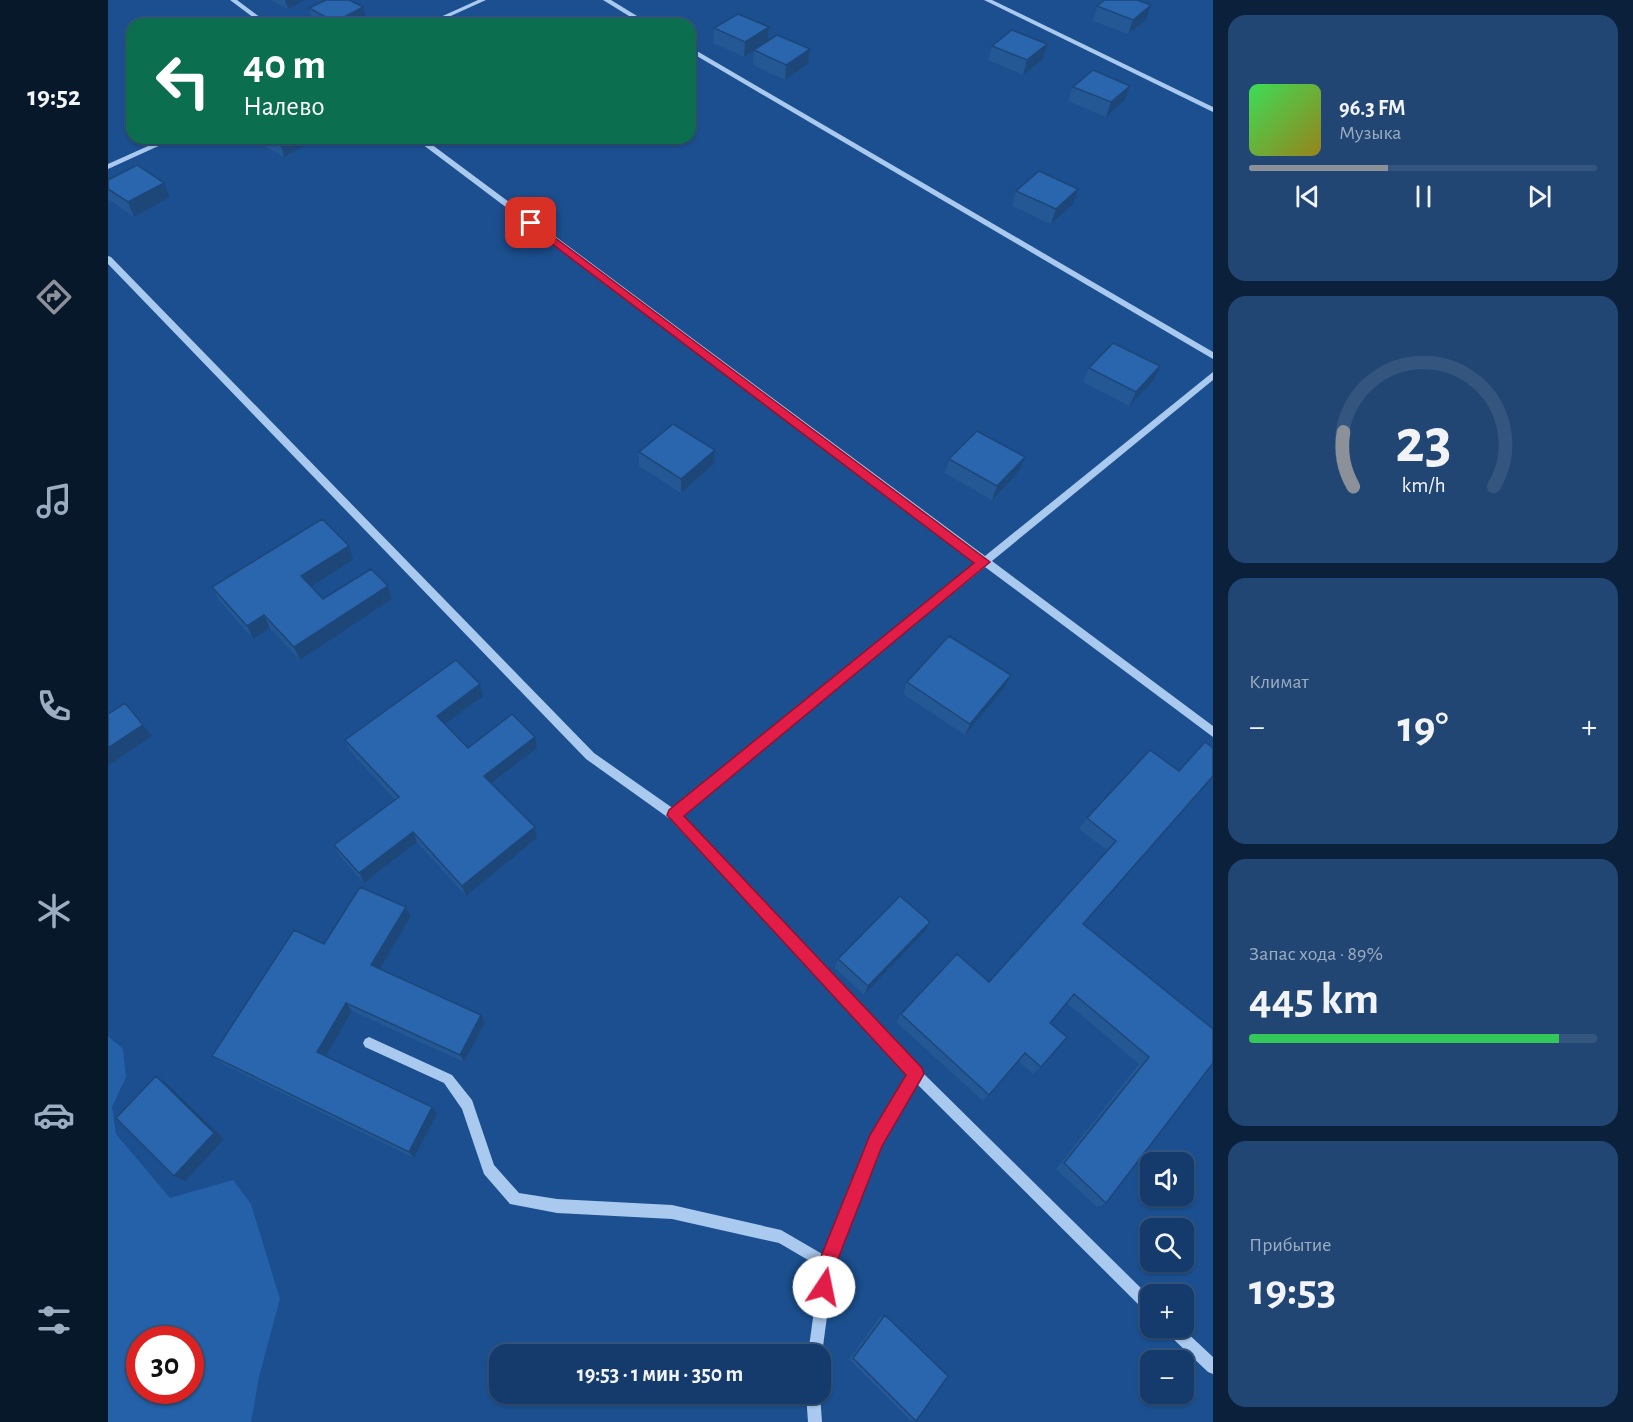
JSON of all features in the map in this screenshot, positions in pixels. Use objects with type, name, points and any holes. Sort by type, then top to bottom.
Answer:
[{"type":"street","points":[[234,0],[258,18]]},
{"type":"street","points":[[442,18],[483,0]]},
{"type":"street","points":[[606,0],[637,18]]},
{"type":"street","points":[[987,0],[1213,111]]},
{"type":"street","points":[[696,53],[1213,356]]},
{"type":"street","points":[[108,167],[159,144]]},
{"type":"street","points":[[426,144],[1213,732]]},
{"type":"street","points":[[108,259],[590,756],[674,815],[916,1074],[1140,1296]]},
{"type":"street","points":[[674,815],[1213,375]]},
{"type":"street","points":[[369,1042],[448,1079],[467,1105],[489,1169],[515,1199],[557,1206],[672,1212],[781,1237],[827,1264]]},
{"type":"street","points":[[816,1344],[827,1264],[876,1141],[916,1074]]},
{"type":"street","points":[[1183,1338],[1213,1367]]},
{"type":"street","points":[[814,1404],[815,1422]]},
{"type":"shaded area","points":[[108,1036],[123,1049],[126,1077],[112,1107],[116,1134],[170,1198],[233,1180],[251,1204],[280,1299],[259,1377],[251,1422],[108,1422]]},
{"type":"building","points":[[326,0],[349,0],[363,7],[342,18],[328,18],[309,8]]},
{"type":"building","points":[[1105,0],[1137,0],[1151,5],[1133,20],[1097,6]]},
{"type":"building","points":[[738,14],[769,27],[745,42],[714,28]]},
{"type":"building","points":[[1012,30],[1047,44],[1027,60],[992,46]]},
{"type":"building","points":[[777,35],[810,49],[786,65],[754,50]]},
{"type":"building","points":[[1093,70],[1130,86],[1111,102],[1073,87]]},
{"type":"building","points":[[137,165],[164,183],[128,202],[108,189],[108,180]]},
{"type":"building","points":[[1039,171],[1078,189],[1056,209],[1016,191]]},
{"type":"building","points":[[1113,343],[1160,366],[1136,392],[1089,368]]},
{"type":"building","points":[[673,424],[715,450],[681,479],[639,452]]},
{"type":"building","points":[[977,431],[1025,457],[997,486],[949,459]]},
{"type":"building","points":[[322,519],[349,546],[301,576],[323,599],[371,569],[388,586],[294,647],[264,615],[247,626],[212,587]]},
{"type":"building","points":[[949,636],[1011,675],[970,724],[907,682]]},
{"type":"building","points":[[456,660],[480,684],[437,716],[468,748],[512,714],[535,737],[484,776],[535,827],[462,886],[413,832],[359,873],[334,845],[399,797],[345,740]]},
{"type":"building","points":[[125,703],[143,725],[108,748],[108,714]]},
{"type":"building","points":[[1205,742],[1213,748],[1213,776],[1083,924],[1213,1029],[1213,1063],[1145,1152],[1140,1152],[1140,1159],[1106,1203],[1064,1163],[1149,1057],[1074,994],[1050,1023],[1067,1037],[1041,1067],[1025,1053],[989,1095],[901,1014],[957,954],[989,982],[1116,841],[1087,818],[1150,750],[1179,771]]},
{"type":"building","points":[[360,887],[406,907],[371,965],[481,1015],[460,1055],[346,1003],[317,1052],[432,1107],[409,1152],[212,1056],[294,930],[324,944]]},
{"type":"building","points":[[900,896],[930,922],[868,986],[838,959]]},
{"type":"building","points":[[156,1076],[214,1133],[174,1176],[116,1118]]},
{"type":"building","points":[[885,1315],[948,1376],[916,1421],[853,1358]]},
{"type":"route","points":[[531,223],[983,562],[674,815],[916,1074],[876,1141],[827,1264],[824,1287]]}]
